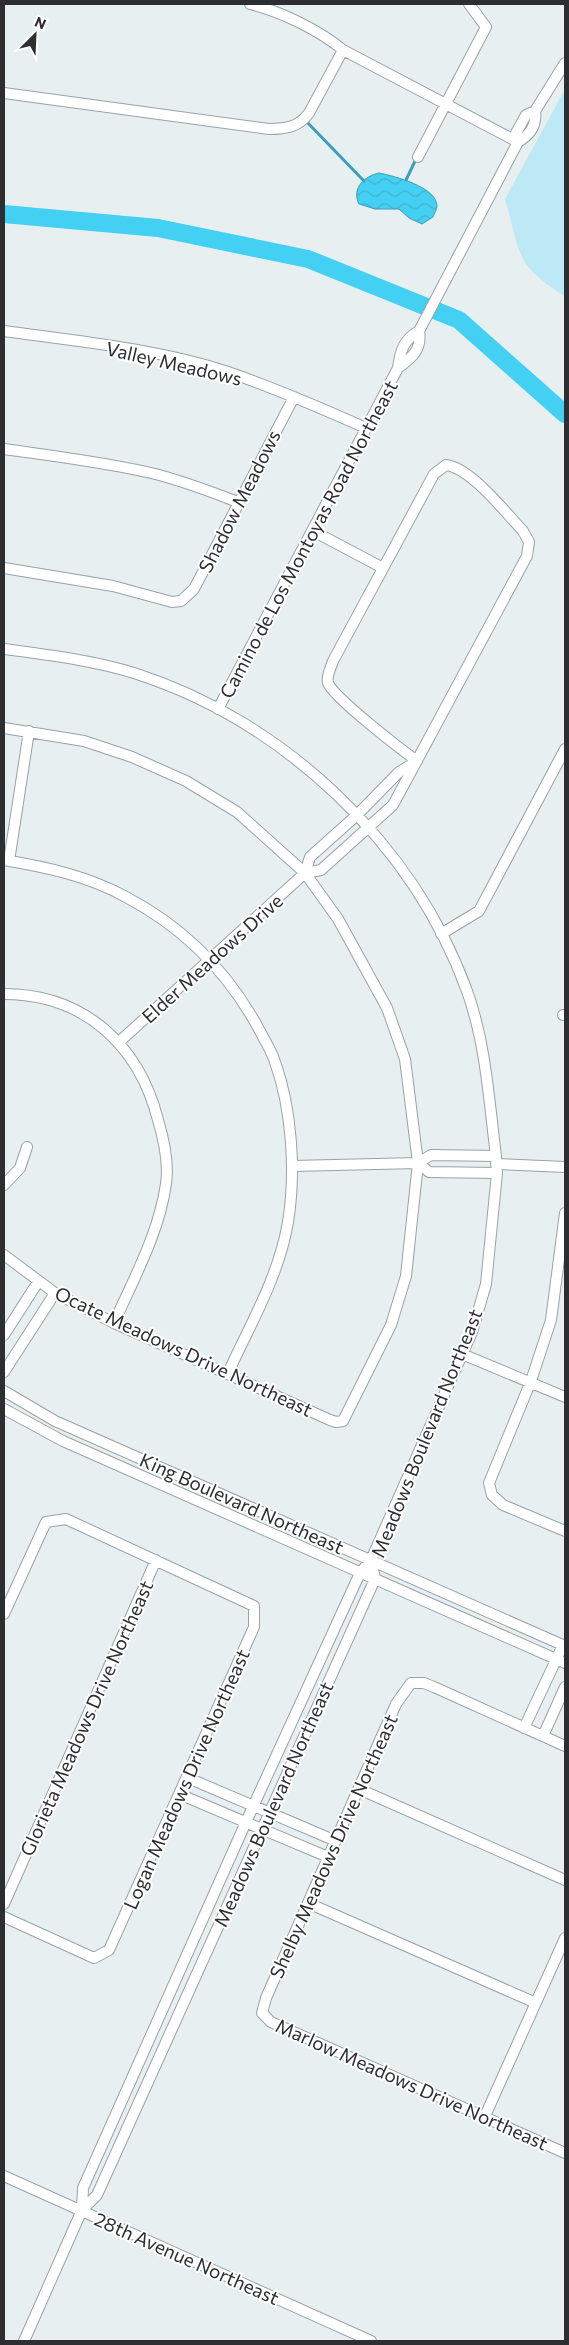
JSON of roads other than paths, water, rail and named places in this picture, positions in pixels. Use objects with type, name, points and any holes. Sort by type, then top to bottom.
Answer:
[{"type":"street","points":[[250,4],[277,12],[333,41],[343,50],[518,142]]},
{"type":"street","points":[[418,157],[486,27],[469,4]]},
{"type":"street","points":[[4,93],[269,130],[288,129],[298,124],[309,113],[343,50]]},
{"type":"street","name":"Camino de Los Montoyas Road Northeast","points":[[218,710],[398,368],[411,358],[421,342],[420,328],[518,142],[516,133],[519,127],[526,114],[535,111],[565,64]]},
{"type":"street","name":"Valley Meadows","points":[[4,331],[168,357],[227,372],[294,397],[366,428]]},
{"type":"street","name":"Shadow Meadows","points":[[4,568],[75,578],[172,602],[181,601],[194,589],[294,397]]},
{"type":"street","points":[[4,449],[110,464],[152,473],[190,484],[238,502]]},
{"type":"street","points":[[304,873],[321,870],[393,805],[418,760],[527,556],[529,548],[528,538],[522,530],[468,475],[452,466],[446,465],[434,474],[333,661],[327,680],[329,686],[342,699],[401,750],[418,760]]},
{"type":"street","points":[[313,531],[383,568]]},
{"type":"street","name":"Meadows Boulevard Northeast","points":[[4,649],[78,659],[133,673],[177,689],[218,710],[290,754],[317,776],[357,815],[408,878],[441,934],[467,991],[481,1044],[496,1164],[486,1284],[472,1332],[371,1560],[360,1573],[246,1822],[83,2188],[82,2210]]},
{"type":"street","points":[[4,728],[84,741],[132,757],[186,781],[237,812],[304,873],[338,919],[387,1008],[404,1059],[418,1163],[429,1172],[496,1164]]},
{"type":"street","points":[[29,731],[7,861],[56,870],[92,881],[126,897],[190,939],[238,992],[275,1062],[290,1133],[292,1166],[288,1224],[276,1269],[228,1373]]},
{"type":"street","points":[[441,934],[479,911],[565,749]]},
{"type":"street","points":[[304,873],[310,857],[357,815],[399,772],[418,760]]},
{"type":"street","name":"Elder Meadows Drive","points":[[119,1042],[304,873]]},
{"type":"street","points":[[4,994],[39,996],[57,1001],[93,1020],[119,1042],[139,1069],[154,1103],[163,1139],[166,1181],[161,1211],[153,1236],[114,1323]]},
{"type":"street","points":[[4,1185],[20,1168],[28,1147]]},
{"type":"street","points":[[292,1166],[418,1163],[430,1155],[496,1164],[565,1168]]},
{"type":"street","name":"Ocate Meadows Drive Northeast","points":[[4,1255],[55,1293],[114,1323],[330,1420],[336,1422],[343,1421],[391,1325],[406,1276],[418,1163]]},
{"type":"street","points":[[565,1212],[551,1320],[531,1381],[489,1483],[492,1495],[504,1505],[565,1531]]},
{"type":"street","points":[[4,1335],[38,1282]]},
{"type":"street","points":[[4,1372],[55,1293]]},
{"type":"street","points":[[462,1354],[531,1381],[565,1397]]},
{"type":"street","name":"King Boulevard Northeast","points":[[4,1391],[55,1420],[564,1646]]},
{"type":"street","name":"King Boulevard Northeast","points":[[4,1409],[63,1440],[561,1661]]},
{"type":"street","points":[[4,1614],[46,1522],[66,1519],[156,1560]]},
{"type":"street","name":"Logan Meadows Drive Northeast","points":[[4,1917],[94,1958],[109,1950],[179,1794],[188,1778],[254,1627],[254,1606],[156,1560]]},
{"type":"street","name":"Glorieta Meadows Drive Northeast","points":[[4,1904],[156,1560]]},
{"type":"street","name":"Meadows Boulevard Northeast","points":[[24,2341],[82,2210],[97,2194],[374,1579],[371,1560]]},
{"type":"street","points":[[564,1646],[561,1661],[524,1728],[565,1746]]},
{"type":"street","name":"Shelby Meadows Drive Northeast","points":[[262,2013],[266,1998],[396,1704],[411,1683],[424,1683],[524,1728]]},
{"type":"street","points":[[543,1736],[565,1687]]},
{"type":"street","points":[[188,1778],[336,1841]]},
{"type":"street","points":[[359,1789],[565,1880]]},
{"type":"street","points":[[179,1794],[328,1857]]},
{"type":"street","points":[[308,1903],[536,2003]]},
{"type":"street","points":[[486,2116],[565,1938]]},
{"type":"street","name":"Marlow Meadows Drive Northeast","points":[[262,2013],[271,2022],[486,2116],[565,2153]]},
{"type":"street","name":"28th Avenue Northeast","points":[[4,2176],[371,2341]]},
{"type":"water","points":[[379,173],[414,184],[430,193],[435,199],[437,206],[433,217],[422,224],[409,218],[399,209],[375,209],[359,204],[357,198],[358,188],[364,180]]},
{"type":"waterway","points":[[305,120],[364,181]]},
{"type":"waterway","points":[[406,180],[417,157]]},
{"type":"waterway","points":[[4,214],[158,228],[308,259],[459,320],[565,414]]}]
